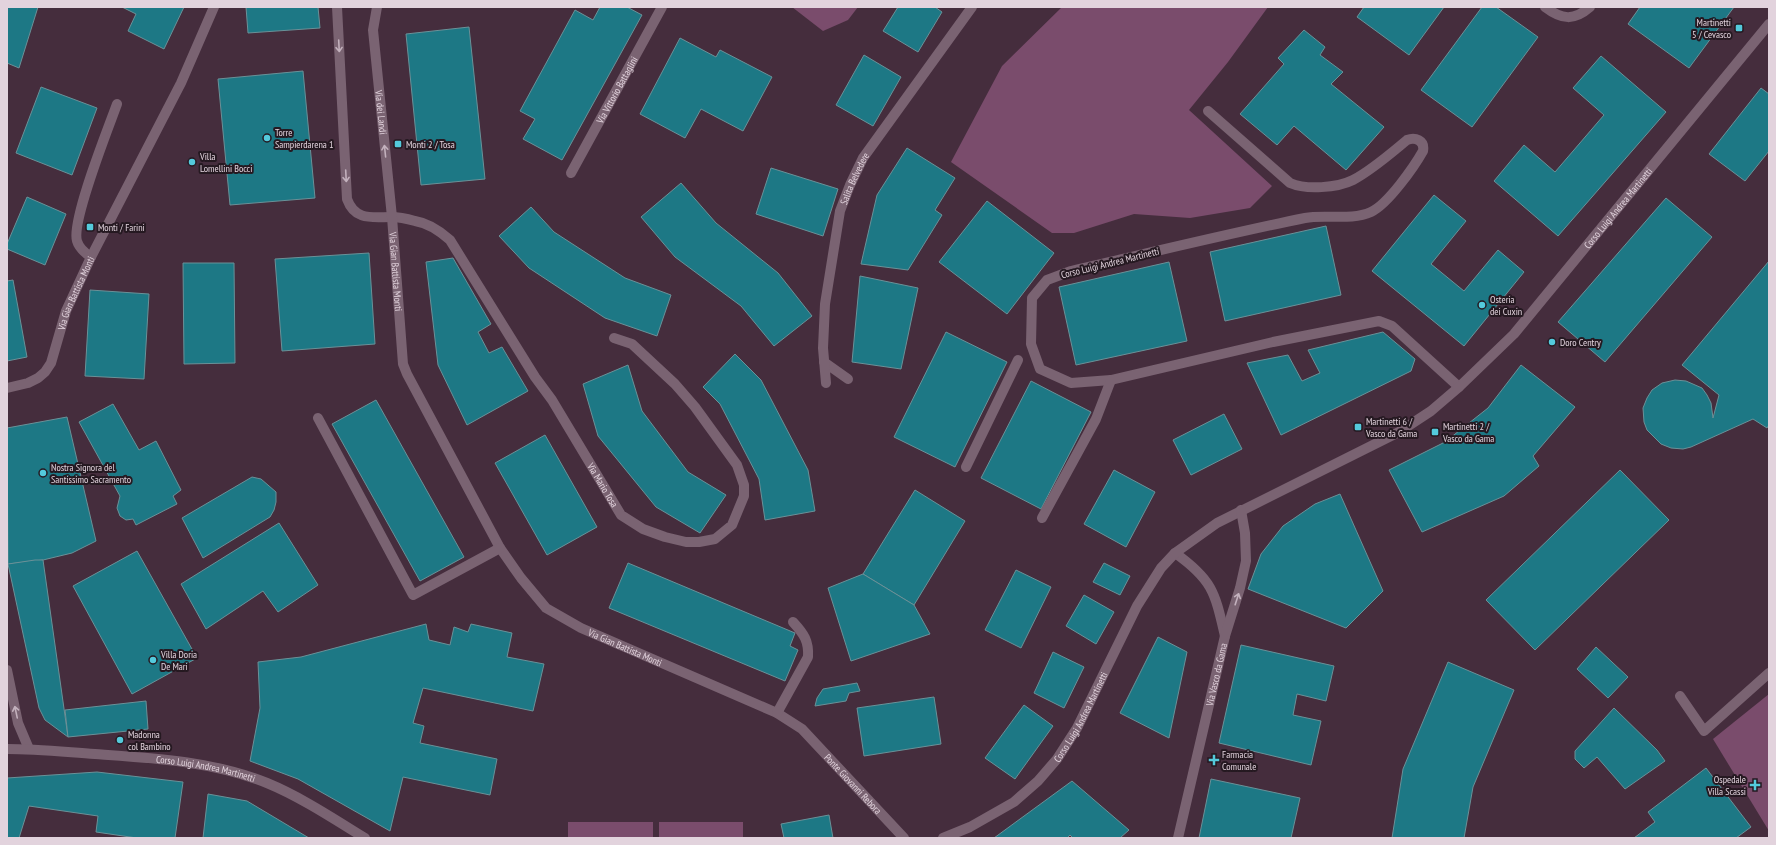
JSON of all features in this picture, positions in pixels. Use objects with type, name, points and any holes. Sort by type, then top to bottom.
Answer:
[{"type":"street","name":"Via Gian Battista Monti","points":[[7,388],[28,383],[45,372],[53,357],[66,311],[91,257],[181,83],[214,7]]},
{"type":"street","points":[[337,7],[347,199],[350,206],[362,216],[373,219],[392,217]]},
{"type":"street","name":"Via dei Landi","points":[[377,7],[373,30],[392,217]]},
{"type":"street","name":"Via Vittorio Battaglini","points":[[571,173],[662,7]]},
{"type":"street","name":"Salita Belvedere","points":[[826,383],[824,362],[825,304],[840,211],[850,185],[863,158],[972,7]]},
{"type":"street","points":[[1545,7],[1555,14],[1570,18],[1581,14],[1590,7]]},
{"type":"street","name":"Corso Luigi Andrea Martinetti","points":[[943,838],[970,827],[1014,802],[1038,781],[1057,758],[1077,728],[1137,606],[1161,568],[1175,553],[1217,523],[1241,510],[1283,491],[1399,432],[1431,411],[1460,387],[1514,334],[1769,24]]},
{"type":"street","points":[[91,257],[82,251],[77,241],[76,226],[81,206],[117,104]]},
{"type":"street","name":"Corso Luigi Andrea Martinetti","points":[[1208,111],[1290,183],[1306,188],[1322,187],[1352,181],[1407,140],[1413,138],[1418,139],[1424,146],[1409,173],[1371,212],[1361,215],[1307,218],[1071,271],[1047,280],[1032,298],[1031,344],[1040,369],[1071,383],[1112,380],[1273,342],[1379,321],[1392,326],[1460,387]]},
{"type":"street","name":"Via Gian Battista Monti","points":[[392,217],[401,353],[407,374],[500,548],[536,597],[546,608],[581,628],[777,713],[802,729]]},
{"type":"street","name":"Via Mario Tosa","points":[[392,217],[417,221],[427,225],[443,234],[453,244],[535,377],[552,400],[621,515],[643,529],[665,537],[686,542],[699,542],[715,539],[732,525],[744,496],[744,484],[737,465],[695,407],[676,384],[632,344],[614,338]]},
{"type":"street","points":[[966,467],[1018,360]]},
{"type":"street","points":[[824,362],[848,379]]},
{"type":"street","points":[[1042,518],[1096,418],[1112,380]]},
{"type":"street","points":[[318,418],[413,594],[500,548]]},
{"type":"street","name":"Via Vasco da Gama","points":[[1178,838],[1225,636],[1240,588],[1246,560],[1245,532],[1241,510]]},
{"type":"street","points":[[1175,553],[1190,564],[1206,580],[1217,601],[1225,636]]},
{"type":"street","points":[[777,713],[808,657],[809,647],[804,635],[793,622]]},
{"type":"street","points":[[7,670],[18,723],[30,749]]},
{"type":"street","points":[[1680,696],[1704,730],[1769,673]]},
{"type":"street","name":"Ponte Giovanni Rebora","points":[[802,729],[904,838]]},
{"type":"street","name":"Corso Luigi Andrea Martinetti","points":[[7,749],[30,749],[133,756],[219,768],[269,784],[331,817],[365,838]]},
{"type":"shaded area","points":[[792,7],[858,7],[848,20],[823,31]]},
{"type":"shaded area","points":[[1062,7],[1268,7],[1228,62],[1189,110],[1272,186],[1250,208],[1190,218],[1134,214],[1074,233],[1052,233],[951,162],[1002,66]]},
{"type":"shaded area","name":"Ospedale Villa Scassi","points":[[1769,694],[1769,831],[1713,739]]},
{"type":"shaded area","points":[[568,822],[653,822],[653,838],[568,838]]},
{"type":"shaded area","points":[[659,822],[743,822],[743,838],[659,838]]},
{"type":"building","points":[[7,7],[38,7],[19,68],[7,63]]},
{"type":"building","points":[[122,7],[184,7],[164,49],[128,31],[136,14]]},
{"type":"building","points":[[246,7],[318,7],[320,28],[248,33]]},
{"type":"building","points":[[600,7],[627,7],[642,15],[562,160],[523,139],[535,119],[520,111],[575,10],[593,20]]},
{"type":"building","points":[[898,7],[935,7],[942,12],[918,52],[883,31]]},
{"type":"building","points":[[1364,7],[1444,7],[1409,55],[1357,17]]},
{"type":"building","points":[[1482,7],[1496,7],[1538,37],[1472,127],[1421,90]]},
{"type":"building","points":[[1640,7],[1734,7],[1689,68],[1628,24]]},
{"type":"building","points":[[469,27],[485,179],[421,185],[406,34]]},
{"type":"building","points":[[1304,30],[1325,47],[1320,55],[1343,72],[1331,84],[1384,127],[1346,170],[1294,126],[1277,145],[1240,114],[1284,64],[1278,58]]},
{"type":"building","points":[[680,38],[716,57],[720,50],[772,77],[743,131],[701,109],[685,138],[640,114]]},
{"type":"building","points":[[864,55],[901,77],[873,126],[836,105]]},
{"type":"building","points":[[1601,56],[1666,112],[1558,236],[1494,181],[1524,145],[1555,172],[1604,115],[1573,88]]},
{"type":"building","name":"Torre Sampierdarena 1","points":[[303,71],[315,198],[230,205],[218,79]]},
{"type":"building","points":[[41,87],[97,108],[72,175],[16,153]]},
{"type":"building","points":[[1761,88],[1769,94],[1769,151],[1745,181],[1709,154]]},
{"type":"building","points":[[907,148],[955,178],[935,210],[942,215],[908,270],[861,264],[877,195]]},
{"type":"building","points":[[771,168],[838,189],[823,236],[756,214]]},
{"type":"building","points":[[681,183],[716,223],[778,273],[812,316],[774,346],[741,306],[675,257],[641,217]]},
{"type":"building","points":[[1434,195],[1466,221],[1431,264],[1464,291],[1498,250],[1524,272],[1464,346],[1372,271]]},
{"type":"building","points":[[27,197],[66,214],[45,265],[7,249],[7,244]]},
{"type":"building","points":[[1666,198],[1712,237],[1605,362],[1558,322]]},
{"type":"building","points":[[987,201],[1054,253],[1007,314],[939,262]]},
{"type":"building","points":[[531,207],[554,232],[625,278],[671,295],[657,336],[605,318],[529,268],[499,236]]},
{"type":"building","points":[[1326,226],[1341,295],[1225,321],[1210,252]]},
{"type":"building","points":[[369,253],[375,344],[282,351],[275,259]]},
{"type":"building","points":[[453,258],[491,324],[478,332],[489,353],[502,347],[528,391],[467,425],[438,365],[426,262]]},
{"type":"building","points":[[1769,261],[1769,425],[1767,428],[1753,419],[1691,447],[1683,449],[1671,448],[1661,444],[1647,430],[1644,422],[1643,408],[1647,398],[1652,390],[1662,383],[1675,380],[1686,381],[1702,388],[1711,403],[1713,418],[1719,395],[1682,365]]},
{"type":"building","points":[[1169,262],[1187,341],[1076,365],[1059,287]]},
{"type":"building","points":[[183,263],[234,263],[235,363],[184,364]]},
{"type":"building","points":[[860,276],[918,288],[901,369],[852,362]]},
{"type":"building","points":[[13,280],[27,357],[7,361],[7,281]]},
{"type":"building","points":[[90,290],[149,294],[144,379],[85,376]]},
{"type":"building","points":[[946,332],[1007,362],[955,467],[894,437]]},
{"type":"building","points":[[1383,332],[1415,359],[1411,371],[1281,435],[1247,363],[1288,355],[1302,381],[1320,373],[1308,350]]},
{"type":"building","points":[[735,354],[761,380],[808,470],[815,511],[765,520],[759,479],[720,404],[703,387]]},
{"type":"building","points":[[628,365],[642,411],[688,472],[726,495],[700,533],[656,507],[598,436],[583,384]]},
{"type":"building","points":[[1521,365],[1575,407],[1533,456],[1539,466],[1504,496],[1422,532],[1389,470],[1445,442],[1488,408]]},
{"type":"building","points":[[1031,381],[1091,412],[1041,509],[981,478]]},
{"type":"building","points":[[376,400],[464,557],[420,581],[332,424]]},
{"type":"building","points":[[113,404],[139,450],[156,441],[181,490],[173,496],[177,504],[136,525],[133,519],[126,520],[120,516],[117,508],[120,496],[79,422]]},
{"type":"building","points":[[1224,414],[1242,449],[1191,475],[1173,440]]},
{"type":"building","name":"Nostra Signora del Santissimo Sacramento","points":[[67,417],[96,541],[72,553],[43,560],[8,564],[7,428]]},
{"type":"building","points":[[545,435],[597,527],[547,555],[495,463]]},
{"type":"building","points":[[1114,470],[1155,492],[1126,547],[1084,524]]},
{"type":"building","points":[[1620,470],[1669,520],[1535,650],[1486,600]]},
{"type":"building","points":[[252,477],[261,479],[276,492],[276,502],[270,517],[203,558],[182,518]]},
{"type":"building","points":[[915,490],[965,521],[914,605],[863,574]]},
{"type":"building","points":[[1340,494],[1383,591],[1346,628],[1248,589],[1261,554],[1283,526],[1315,504]]},
{"type":"building","points":[[279,523],[318,585],[278,612],[263,591],[206,629],[181,584]]},
{"type":"building","points":[[137,551],[197,658],[132,694],[73,586]]},
{"type":"building","points":[[43,560],[68,737],[45,720],[39,708],[8,564]]},
{"type":"building","points":[[628,563],[795,633],[790,646],[798,650],[785,681],[609,608]]},
{"type":"building","points":[[1104,563],[1130,576],[1120,595],[1093,582]]},
{"type":"building","points":[[1016,570],[1051,587],[1021,648],[985,630]]},
{"type":"building","points":[[863,574],[914,605],[930,634],[851,661],[828,588]]},
{"type":"building","points":[[1084,595],[1114,612],[1096,644],[1066,626]]},
{"type":"building","points":[[426,624],[429,640],[450,645],[454,627],[468,632],[471,624],[512,633],[507,657],[544,664],[533,711],[423,688],[413,723],[424,726],[420,743],[497,759],[490,795],[403,777],[390,831],[298,779],[250,761],[260,708],[258,662],[301,657]]},
{"type":"building","points":[[1158,637],[1187,652],[1169,738],[1120,713]]},
{"type":"building","points":[[1241,645],[1334,666],[1326,701],[1297,694],[1293,715],[1321,721],[1311,765],[1219,743]]},
{"type":"building","points":[[1596,647],[1628,677],[1608,698],[1577,669]]},
{"type":"building","points":[[1053,652],[1084,667],[1064,708],[1034,693]]},
{"type":"building","points":[[1448,662],[1514,690],[1473,787],[1464,838],[1392,838],[1403,769]]},
{"type":"building","points":[[857,683],[860,691],[849,693],[846,701],[815,706],[817,698],[823,689]]},
{"type":"building","points":[[934,697],[941,744],[864,756],[857,708]]},
{"type":"building","points":[[146,701],[148,729],[68,737],[65,710]]},
{"type":"building","points":[[1024,705],[1053,726],[1015,779],[985,758]]},
{"type":"building","points":[[1614,708],[1657,750],[1665,761],[1625,789],[1597,757],[1584,768],[1575,759],[1575,751]]},
{"type":"building","points":[[1706,768],[1751,827],[1736,838],[1634,838],[1655,822],[1648,812]]},
{"type":"building","points":[[97,772],[183,782],[175,838],[137,838],[96,832],[98,816],[29,806],[19,838],[7,838],[7,778]]},
{"type":"building","points":[[1211,779],[1300,798],[1291,838],[1199,838]]},
{"type":"building","points":[[1072,781],[1129,830],[1120,838],[1073,838],[1070,835],[1067,838],[994,838]]},
{"type":"building","points":[[208,794],[247,801],[309,838],[203,838]]},
{"type":"building","points":[[829,815],[833,838],[784,838],[781,824]]},
{"type":"place","name":"Martinetti 5 / Cevasco","points":[[1739,28]]},
{"type":"place","name":"Torre Sampierdarena 1","points":[[267,138]]},
{"type":"place","name":"Monti 2 / Tosa","points":[[398,144]]},
{"type":"place","name":"Villa Lomellini Bocci","points":[[192,162]]},
{"type":"place","name":"Monti / Farini","points":[[90,227]]},
{"type":"place","name":"Osteria dei Cuxin","points":[[1482,305]]},
{"type":"place","name":"Doro Centry","points":[[1552,342]]},
{"type":"place","name":"Martinetti 6 / Vasco da Gama","points":[[1358,427]]},
{"type":"place","name":"Martinetti 2 / Vasco da Gama","points":[[1435,432]]},
{"type":"place","name":"Nostra Signora del Santissimo Sacramento","points":[[43,473]]},
{"type":"place","name":"Villa Doria De Mari","points":[[153,660]]},
{"type":"place","name":"Madonna col Bambino","points":[[120,740]]},
{"type":"place","name":"Farmacia Comunale","points":[[1214,760]]},
{"type":"place","name":"Ospedale Villa Scassi","points":[[1755,785]]}]
